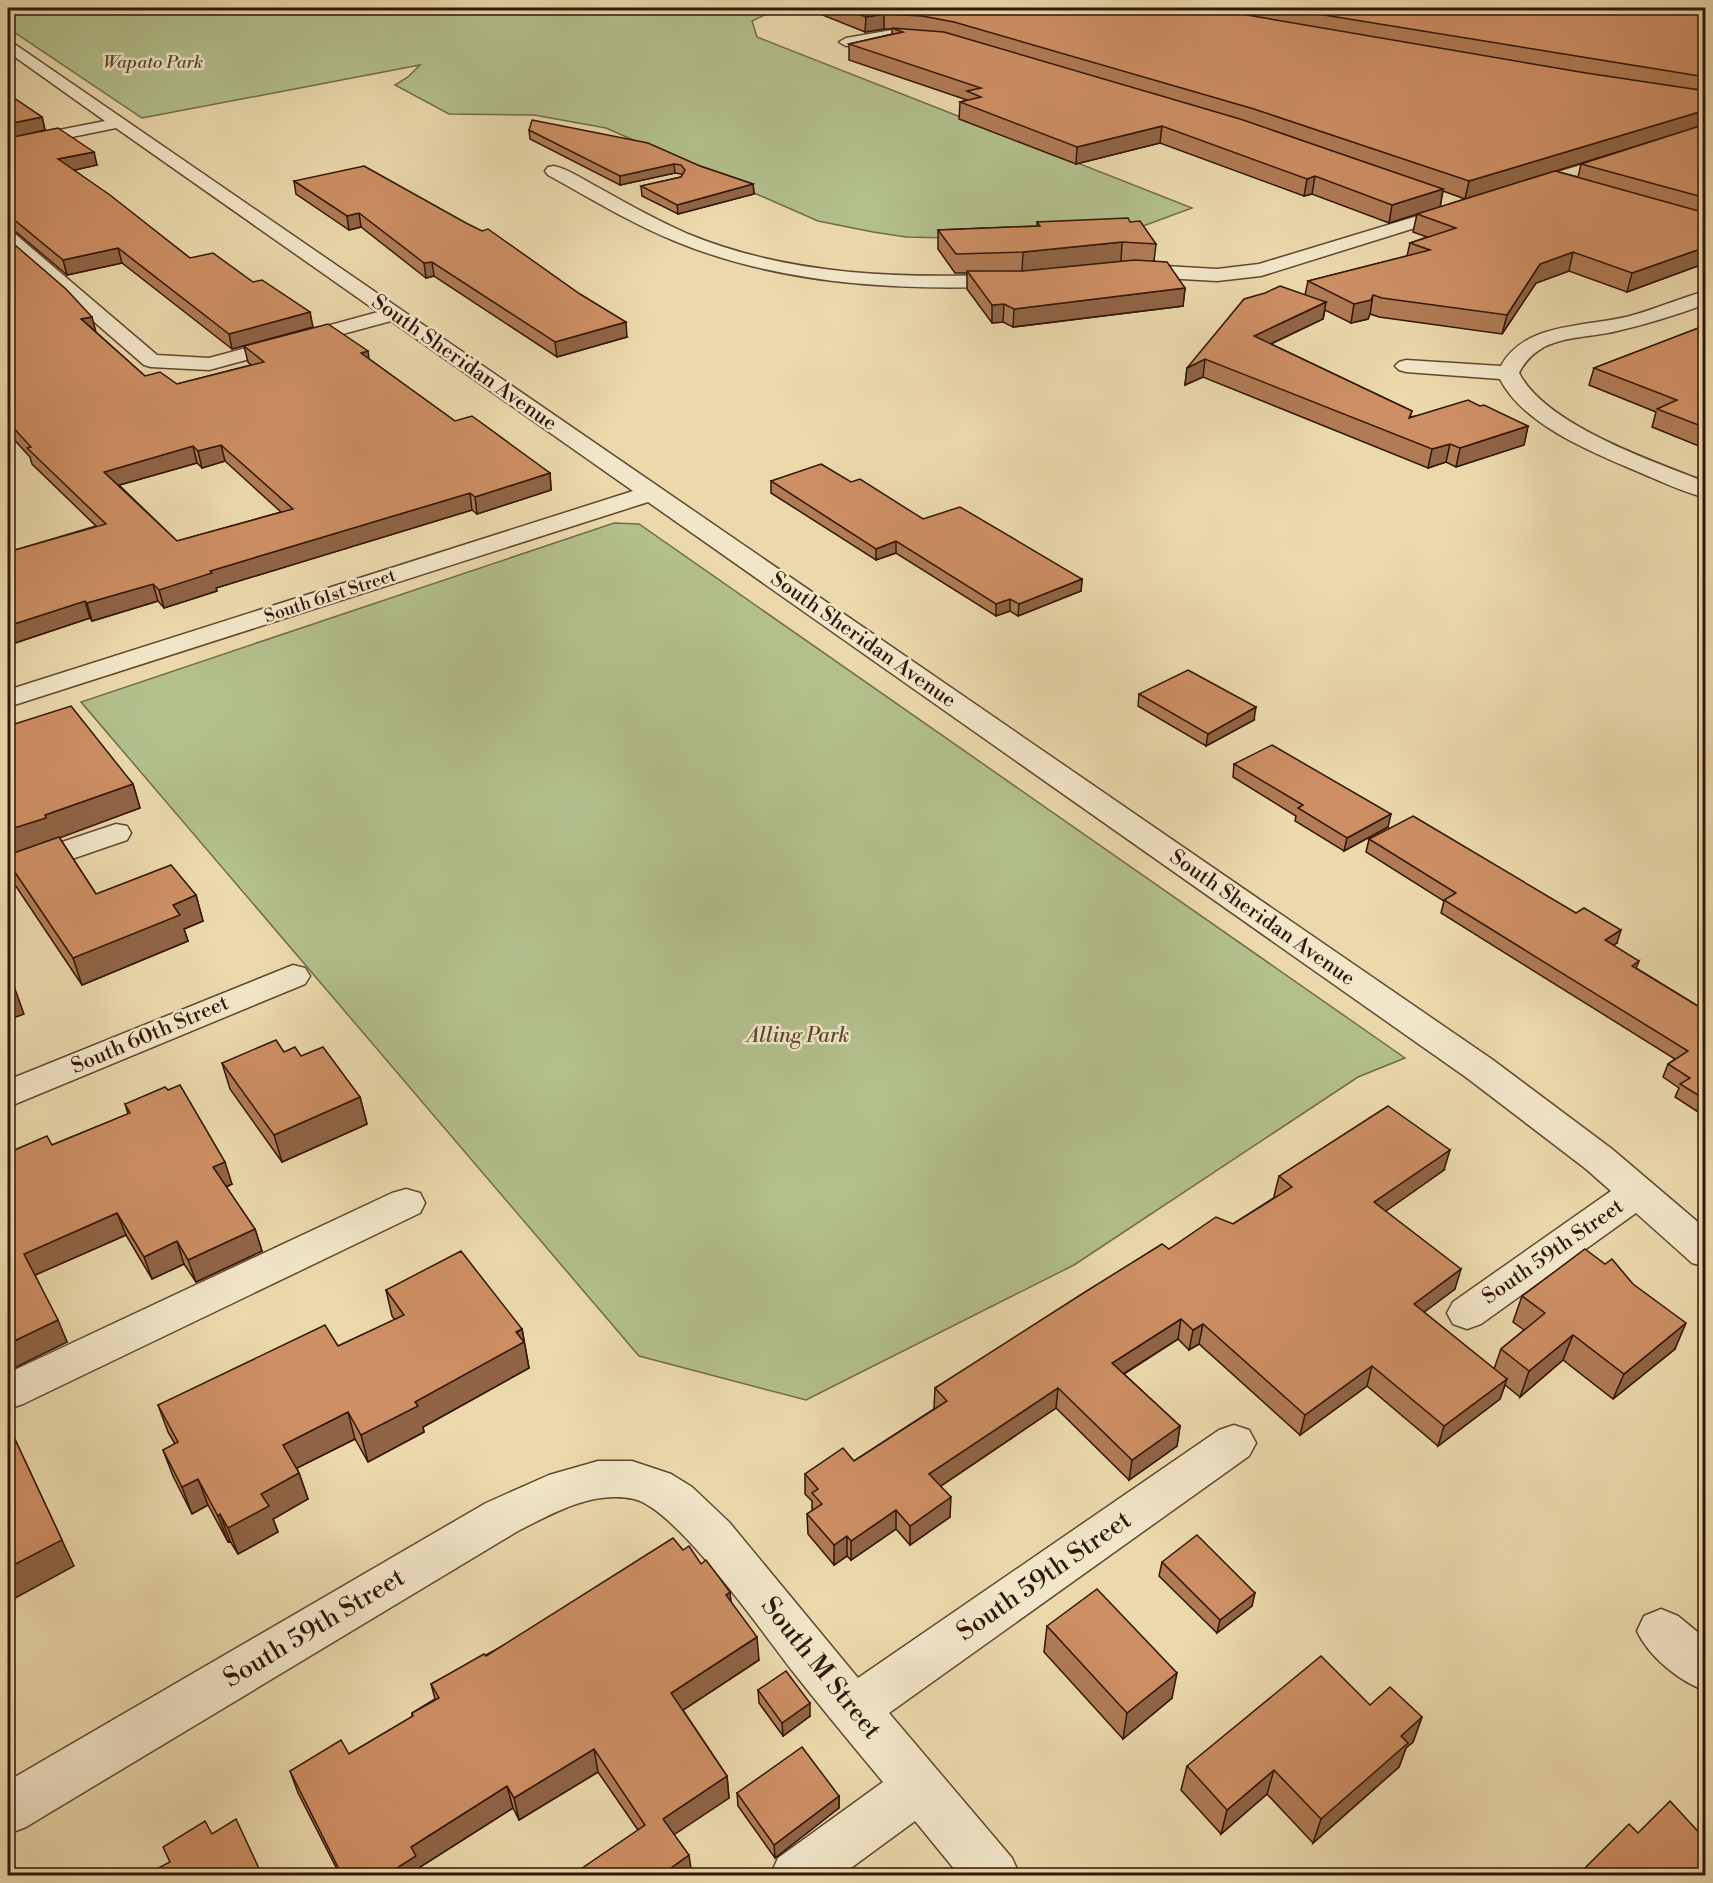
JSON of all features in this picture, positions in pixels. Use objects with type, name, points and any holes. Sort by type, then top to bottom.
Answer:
[{"type":"street","points":[[846,42],[892,34],[915,35],[948,42]]},
{"type":"street","name":"South Sheridan Avenue","points":[[8,46],[1480,1069],[1599,1159],[1706,1252]]},
{"type":"street","points":[[8,145],[118,123]]},
{"type":"street","points":[[1506,194],[1706,132]]},
{"type":"street","points":[[554,171],[676,235],[701,245],[791,268],[900,280],[952,282],[1026,280]]},
{"type":"street","points":[[1548,180],[1582,190]]},
{"type":"street","points":[[603,197],[624,192]]},
{"type":"street","points":[[1111,271],[1151,270],[1217,275],[1251,272],[1287,263],[1469,205],[1443,199]]},
{"type":"street","points":[[8,238],[151,362],[208,364],[395,314]]},
{"type":"street","points":[[1706,297],[1616,326],[1548,339],[1519,355],[1508,374],[1509,380],[1519,395],[1554,421],[1617,454],[1706,491]]},
{"type":"street","points":[[1406,366],[1508,374]]},
{"type":"street","name":"South 61st Street","points":[[8,699],[652,493]]},
{"type":"street","points":[[8,871],[116,833]]},
{"type":"street","name":"South 60th Street","points":[[8,1094],[293,976]]},
{"type":"street","name":"South 59th Street","points":[[1467,1312],[1638,1192]]},
{"type":"street","points":[[8,1392],[406,1203]]},
{"type":"street","name":"South 59th Street","points":[[854,1709],[1234,1443]]},
{"type":"street","name":"South 59th Street","points":[[8,1809],[502,1517],[561,1490],[592,1481],[632,1480]]},
{"type":"street","name":"South M Street","points":[[632,1480],[651,1486],[675,1500],[706,1530],[994,1875]]},
{"type":"street","points":[[1661,1631],[1706,1669]]},
{"type":"street","points":[[796,1875],[919,1787]]},
{"type":"green space","name":"Wapato Park","points":[[8,8],[779,8],[752,21],[757,37],[1192,208],[1135,229],[949,238],[906,237],[873,232],[818,221],[606,128],[534,115],[449,114],[395,85],[408,77],[420,65],[142,118],[8,28]]},
{"type":"green space","name":"Alling Park","points":[[614,523],[639,524],[1405,1058],[1358,1077],[1074,1265],[806,1400],[639,1356],[81,702]]},
{"type":"building","points":[[840,8],[1206,8],[1586,73],[1706,91],[1706,110],[1469,181],[1254,109],[954,22],[922,16],[884,14],[866,17]]},
{"type":"building","points":[[1281,8],[1706,8],[1706,77]]},
{"type":"building","points":[[892,28],[944,32],[1240,119],[1443,189],[1392,205],[1315,176],[1307,179],[1162,126],[1077,147],[960,102],[981,97],[967,91],[981,88],[849,44],[903,32]]},
{"type":"building","points":[[8,94],[42,117],[8,124]]},
{"type":"building","points":[[532,120],[648,143],[700,166],[753,184],[677,205],[641,186],[681,177],[685,170],[681,165],[674,164],[620,176],[529,130]]},
{"type":"building","points":[[1706,124],[1706,198],[1581,164]]},
{"type":"building","points":[[58,128],[94,152],[58,159],[110,195],[190,258],[213,253],[253,282],[262,280],[310,312],[229,334],[118,248],[63,260],[12,218],[8,218],[8,138]]},
{"type":"building","points":[[364,166],[466,223],[482,231],[488,229],[580,294],[626,322],[555,342],[432,262],[424,263],[359,213],[347,216],[294,181]]},
{"type":"building","points":[[1555,171],[1706,213],[1706,247],[1632,273],[1573,252],[1540,264],[1507,315],[1373,295],[1371,300],[1354,304],[1308,281],[1430,250],[1410,243],[1456,228],[1417,214]]},
{"type":"building","points":[[1128,218],[1130,222],[1140,221],[1156,244],[1122,242],[1023,252],[956,254],[938,230],[1040,226],[1037,222]]},
{"type":"building","points":[[8,239],[66,289],[92,317],[81,319],[145,376],[160,372],[177,384],[264,362],[244,346],[328,324],[368,351],[361,353],[455,421],[472,416],[550,473],[475,497],[470,493],[210,571],[212,573],[159,590],[153,584],[87,603],[85,601],[8,626],[8,552],[106,524],[27,448],[31,447],[8,422]],"holes":[[[221,445],[293,509],[177,541],[104,472],[193,446],[198,451]]]},
{"type":"building","points":[[1135,260],[1167,262],[1185,288],[1014,309],[1004,304],[992,305],[967,271],[1023,271]]},
{"type":"building","points":[[1280,286],[1326,302],[1254,336],[1412,411],[1409,418],[1468,400],[1528,426],[1460,448],[1450,444],[1432,449],[1205,359],[1187,368],[1244,299]]},
{"type":"building","points":[[1706,325],[1706,428],[1657,409],[1677,400],[1594,368]]},
{"type":"building","points":[[821,464],[851,482],[860,479],[923,519],[960,507],[1082,579],[1019,604],[1010,599],[996,604],[896,541],[876,549],[771,481]]},
{"type":"building","points":[[1188,670],[1256,707],[1208,734],[1139,694]]},
{"type":"building","points":[[71,706],[133,784],[45,815],[46,818],[8,830],[8,726]]},
{"type":"building","points":[[1272,745],[1391,814],[1347,838],[1298,808],[1303,805],[1234,764]]},
{"type":"building","points":[[1413,816],[1576,913],[1584,908],[1621,930],[1605,940],[1639,961],[1632,966],[1706,1011],[1706,1100],[1680,1084],[1690,1078],[1668,1064],[1688,1051],[1444,900],[1456,893],[1369,839]]},
{"type":"building","points":[[59,837],[96,894],[171,865],[196,895],[173,905],[180,915],[73,958],[8,862],[8,855]]},
{"type":"building","points":[[8,976],[15,989],[8,992]]},
{"type":"building","points":[[276,1040],[284,1052],[295,1047],[301,1056],[323,1047],[360,1097],[274,1135],[222,1063]]},
{"type":"building","points":[[180,1085],[225,1162],[213,1167],[255,1229],[188,1260],[177,1241],[144,1257],[117,1213],[24,1254],[58,1320],[8,1344],[8,1162],[13,1159],[10,1152],[47,1136],[52,1145],[130,1113],[125,1104],[165,1087],[168,1090]]},
{"type":"building","points":[[1388,1106],[1450,1150],[1374,1202],[1461,1269],[1414,1304],[1507,1379],[1444,1426],[1372,1366],[1305,1415],[1203,1324],[1193,1330],[1181,1319],[1112,1363],[1180,1426],[1132,1460],[1058,1388],[929,1474],[951,1497],[910,1526],[896,1510],[851,1541],[847,1536],[834,1545],[807,1514],[822,1504],[812,1493],[818,1489],[805,1474],[843,1448],[854,1461],[947,1401],[935,1388],[1162,1244],[1169,1249],[1216,1217],[1233,1224],[1292,1187],[1279,1176]]},
{"type":"building","points":[[1585,1249],[1605,1264],[1612,1259],[1633,1284],[1686,1323],[1624,1374],[1573,1335],[1529,1371],[1501,1349],[1545,1313],[1522,1296]]},
{"type":"building","points":[[461,1251],[522,1329],[516,1332],[524,1342],[415,1402],[418,1406],[361,1435],[348,1412],[283,1445],[299,1473],[261,1494],[269,1506],[228,1528],[220,1514],[218,1516],[198,1479],[182,1487],[163,1450],[178,1442],[158,1405],[325,1325],[338,1346],[404,1315],[386,1290]]},
{"type":"building","points":[[12,1433],[62,1540],[8,1568],[8,1435]]},
{"type":"building","points":[[1197,1535],[1255,1593],[1220,1620],[1162,1562]]},
{"type":"building","points":[[673,1538],[683,1550],[689,1546],[701,1564],[706,1560],[730,1592],[726,1595],[757,1637],[671,1693],[727,1776],[663,1819],[689,1855],[661,1875],[572,1875],[645,1825],[594,1749],[514,1798],[507,1786],[411,1847],[416,1856],[386,1875],[342,1875],[290,1771],[341,1740],[349,1754],[413,1716],[412,1713],[439,1698],[431,1684],[484,1654],[486,1656]]},
{"type":"building","points":[[1097,1589],[1177,1673],[1127,1713],[1047,1626]]},
{"type":"building","points":[[1321,1656],[1370,1705],[1390,1687],[1422,1717],[1401,1736],[1408,1743],[1321,1819],[1274,1770],[1227,1810],[1187,1766]]},
{"type":"building","points":[[786,1671],[810,1703],[782,1723],[758,1690]]},
{"type":"building","points":[[802,1747],[839,1796],[774,1845],[737,1793]]},
{"type":"building","points":[[1670,1801],[1706,1840],[1706,1875],[1578,1875],[1629,1824],[1638,1833]]},
{"type":"building","points":[[236,1819],[262,1875],[147,1874],[170,1862],[163,1847],[205,1821],[212,1834]]}]
